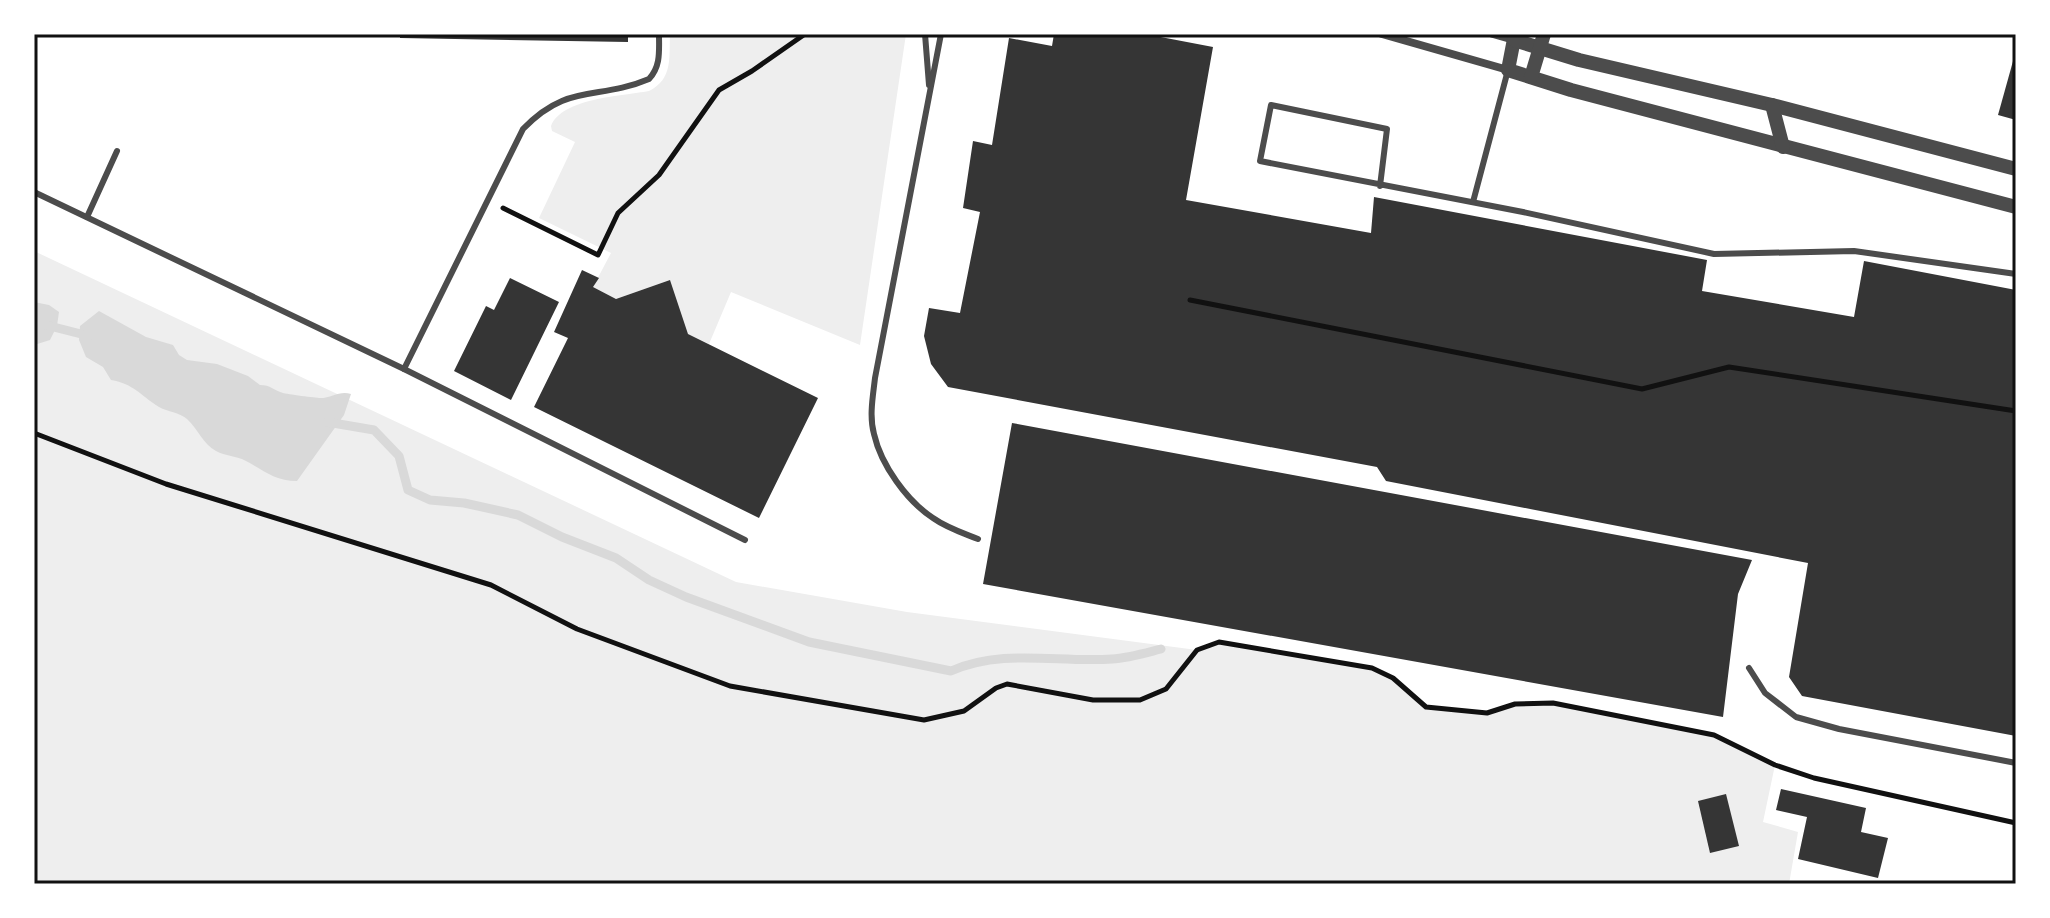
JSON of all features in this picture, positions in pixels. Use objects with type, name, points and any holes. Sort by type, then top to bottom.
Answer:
[{"type":"street","points":[[1382,34],[1571,90],[2016,207]]},
{"type":"street","points":[[1493,34],[1542,41],[1579,60],[1772,105],[2016,169]]},
{"type":"street","points":[[1508,70],[1514,37]]},
{"type":"street","points":[[1531,77],[1542,41]]},
{"type":"street","points":[[1772,105],[1783,147]]},
{"type":"lane","points":[[404,369],[523,129],[554,103],[649,79],[656,72],[659,60],[659,34]]},
{"type":"lane","points":[[925,34],[929,97]]},
{"type":"lane","points":[[941,34],[875,378],[872,414],[874,433],[882,456],[913,500],[932,518],[978,539]]},
{"type":"lane","points":[[1473,202],[1508,70]]},
{"type":"lane","points":[[1380,186],[1387,129],[1271,105],[1260,161],[1380,186],[1473,202],[1714,254],[1854,251],[2016,274]]},
{"type":"lane","points":[[87,217],[117,151]]},
{"type":"lane","points":[[34,192],[404,369],[745,540]]},
{"type":"lane","points":[[1749,668],[1765,693],[1796,717],[1839,729],[2016,763]]},
{"type":"path","points":[[488,200],[598,255],[618,213],[659,175],[719,90],[805,34]]},
{"type":"path","points":[[1190,300],[1642,389],[1729,367],[2016,411]]},
{"type":"path","points":[[34,433],[166,484],[491,585],[577,629],[730,686],[924,720],[964,711],[996,688],[1007,684],[1093,700],[1140,700],[1166,689],[1197,650],[1219,642],[1372,668],[1393,678],[1426,707],[1487,713],[1515,704],[1553,703],[1714,735],[1775,765],[1814,778],[2016,823]]},
{"type":"shaded area","points":[[670,34],[906,34],[860,345],[731,292],[709,344],[688,334],[670,280],[616,299],[593,287],[611,253],[539,218],[575,142],[552,131],[551,126],[557,117],[580,104],[649,91],[657,86],[668,67]]},
{"type":"shaded area","points":[[34,251],[736,582],[907,612],[1197,650],[1219,642],[1382,672],[1426,707],[1487,713],[1515,704],[1553,703],[1714,735],[1775,765],[1763,822],[1798,832],[1789,884],[34,884]]},
{"type":"shaded area","points":[[34,302],[49,305],[59,312],[50,340],[34,345]]},
{"type":"shaded area","points":[[99,311],[146,337],[173,345],[179,355],[187,360],[217,364],[283,393],[320,398],[351,394],[344,415],[297,481],[276,477],[242,459],[216,451],[184,417],[159,407],[126,384],[111,380],[103,367],[86,357],[79,340],[80,326]]},
{"type":"building","points":[[400,34],[628,34],[628,42],[400,38]]},
{"type":"building","points":[[1054,34],[1145,34],[1213,47],[1186,200],[1371,233],[1374,197],[1707,260],[1702,291],[1854,317],[1864,261],[2016,290],[2016,736],[1802,696],[1789,677],[1808,563],[1386,481],[1377,467],[948,387],[931,364],[924,336],[929,308],[960,313],[980,212],[963,208],[973,141],[992,145],[1009,38],[1052,46]]},
{"type":"building","points":[[2016,54],[2016,120],[1998,115]]},
{"type":"building","points":[[582,270],[599,278],[593,287],[616,299],[670,280],[688,334],[818,398],[759,518],[534,407],[568,338],[554,332]]},
{"type":"building","points":[[510,278],[559,302],[511,400],[454,371],[486,306],[494,310]]},
{"type":"building","points":[[1012,423],[1752,560],[1738,594],[1723,717],[983,584]]},
{"type":"building","points":[[1781,789],[1866,808],[1861,832],[1888,838],[1878,878],[1798,859],[1807,817],[1776,810]]},
{"type":"building","points":[[1726,794],[1739,846],[1710,853],[1698,801]]},
{"type":"waterway","points":[[34,322],[89,336]]},
{"type":"waterway","points":[[327,422],[374,430],[399,456],[408,490],[430,500],[464,503],[518,515],[562,537],[616,558],[649,580],[686,597],[809,642],[951,671],[990,660],[1112,659],[1161,649]]}]
